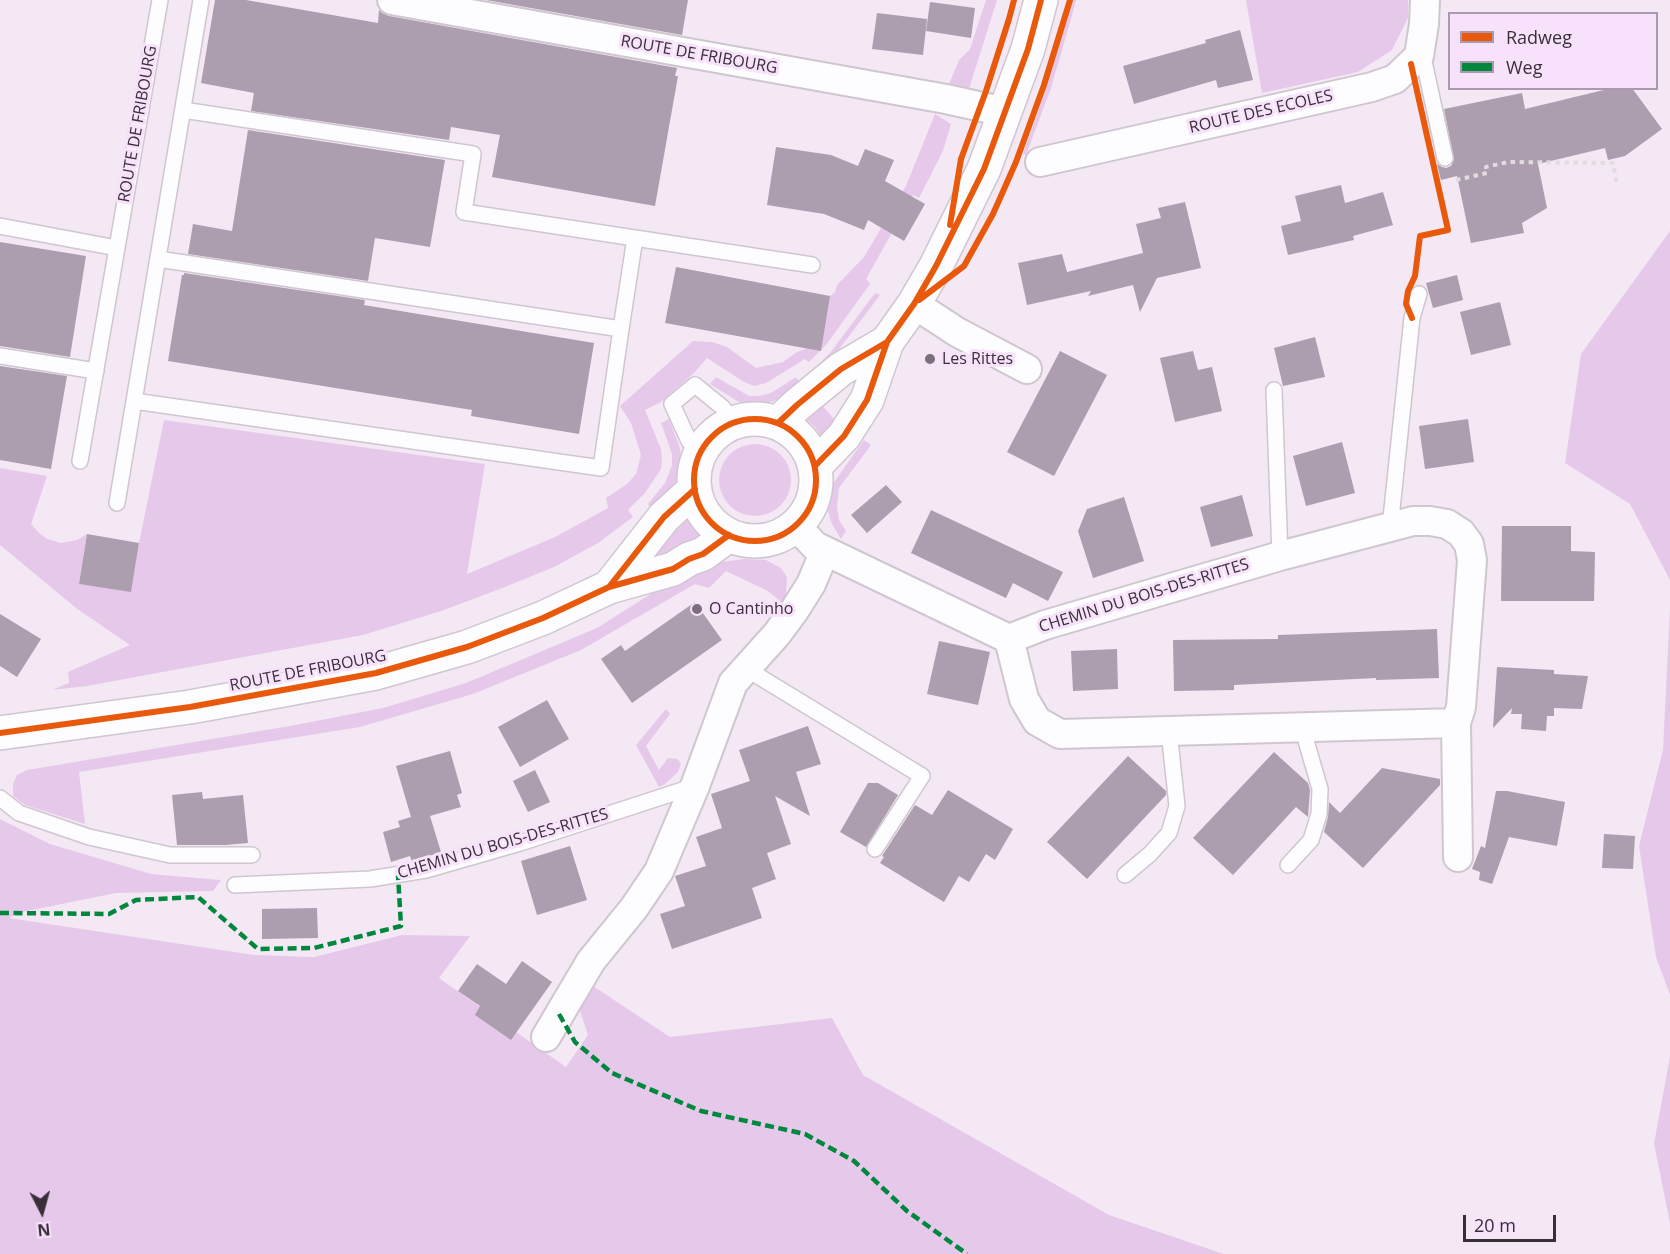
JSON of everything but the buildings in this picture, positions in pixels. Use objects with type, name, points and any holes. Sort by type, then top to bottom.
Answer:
[{"type":"main road","points":[[815,466],[844,436],[867,400],[887,342],[914,304],[936,266],[984,169],[1028,49],[1041,0]]},
{"type":"main road","points":[[778,423],[796,405],[841,369],[887,342]]},
{"type":"main road","points":[[754,419],[778,423],[791,430],[811,454],[815,466],[816,484],[813,500],[806,514],[796,526],[783,534],[768,540],[747,541],[729,535],[714,525],[698,502],[694,471],[699,453],[721,429],[734,422],[754,419]]},
{"type":"main road","name":"ROUTE DE FRIBOURG","points":[[609,587],[664,517],[695,489]]},
{"type":"main road","name":"ROUTE DE FRIBOURG","points":[[0,733],[190,707],[376,673],[467,647],[543,618],[609,587],[672,569],[703,554],[729,535]]},
{"type":"street","name":"ROUTE DE FRIBOURG","points":[[392,0],[946,99],[1005,112]]},
{"type":"street","points":[[1419,56],[1425,0]]},
{"type":"street","name":"ROUTE DES ECOLES","points":[[1040,162],[1372,87],[1395,79],[1419,56]]},
{"type":"street","points":[[914,304],[957,332],[1027,369]]},
{"type":"street","name":"CHEMIN DU BOIS-DES-RITTES","points":[[1009,639],[1045,624],[1280,556],[1413,521],[1447,524],[1461,533],[1469,544],[1472,560],[1461,707],[1456,723],[1458,857]]},
{"type":"street","points":[[796,526],[815,546],[1009,639],[1024,699],[1037,721],[1060,734],[1456,723]]},
{"type":"street","points":[[546,1037],[591,961],[634,908],[659,871],[695,786],[733,683],[777,634],[794,610],[811,584],[825,551]]},
{"type":"lane","name":"ROUTE DE FRIBOURG","points":[[80,462],[160,0]]},
{"type":"lane","points":[[117,503],[201,0]]},
{"type":"lane","points":[[1419,56],[1425,66],[1445,158]]},
{"type":"lane","points":[[183,110],[473,154],[464,212],[812,265]]},
{"type":"lane","points":[[0,226],[117,248]]},
{"type":"lane","points":[[135,401],[601,468],[635,238]]},
{"type":"lane","points":[[158,259],[621,329]]},
{"type":"lane","points":[[1390,528],[1412,318],[1419,294]]},
{"type":"lane","points":[[0,356],[96,371]]},
{"type":"lane","points":[[699,453],[689,441],[672,404],[695,385],[722,407],[734,422]]},
{"type":"lane","points":[[1274,390],[1280,556]]},
{"type":"lane","points":[[745,668],[922,776],[875,849]]},
{"type":"lane","points":[[1288,866],[1311,840],[1319,813],[1320,789],[1302,727]]},
{"type":"lane","points":[[1125,875],[1150,854],[1169,833],[1177,807],[1169,731]]},
{"type":"lane","name":"CHEMIN DU BOIS-DES-RITTES","points":[[235,885],[370,879],[426,870],[520,843],[695,786]]},
{"type":"lane","points":[[0,798],[19,813],[89,837],[111,842],[170,855],[252,855]]},
{"type":"path","points":[[1448,182],[1487,173],[1486,167],[1508,162],[1613,163],[1617,185]]},
{"type":"shaded area","points":[[986,0],[997,0],[969,89],[949,84],[959,60],[970,49]]},
{"type":"shaded area","points":[[1072,0],[1076,0],[1051,88],[1026,155],[1023,154],[1047,86]]},
{"type":"shaded area","points":[[1246,0],[1408,0],[1408,18],[1392,50],[1358,72],[1262,93]]},
{"type":"shaded area","points":[[935,114],[951,124],[943,151],[919,198],[913,195],[866,279],[870,284],[826,345],[809,362],[805,359],[766,383],[754,386],[707,358],[694,373],[661,402],[645,410],[661,449],[661,469],[645,493],[628,510],[633,517],[598,543],[554,567],[500,589],[441,611],[363,635],[87,686],[52,690],[69,683],[68,672],[130,645],[76,608],[0,545],[0,468],[47,476],[31,524],[39,533],[47,539],[61,543],[77,540],[87,534],[79,584],[131,591],[164,420],[485,464],[467,574],[555,537],[608,508],[606,498],[627,484],[636,474],[641,455],[631,423],[620,406],[693,341],[712,342],[727,347],[756,368],[783,362],[797,352],[818,344],[826,299],[835,292],[837,285],[864,257],[906,186]]},
{"type":"shaded area","points":[[1670,231],[1670,580],[1630,504],[1565,463],[1581,354]]},
{"type":"shaded area","points":[[875,293],[880,295],[834,356],[816,372],[814,369],[830,353]]},
{"type":"shaded area","points":[[716,377],[749,396],[771,393],[796,377],[802,385],[780,398],[755,407],[742,404],[710,384]]},
{"type":"shaded area","points":[[818,401],[836,421],[822,438],[814,426],[801,416]]},
{"type":"shaded area","points":[[669,419],[682,460],[678,478],[654,511],[648,504],[665,483],[672,465],[672,454],[661,423]]},
{"type":"shaded area","points":[[864,440],[871,445],[839,488],[837,507],[839,520],[846,531],[841,539],[832,524],[827,509],[827,499],[832,485]]},
{"type":"shaded area","points":[[762,444],[781,454],[789,466],[791,480],[789,494],[781,506],[769,514],[748,516],[729,506],[721,494],[719,473],[729,454],[741,446]]},
{"type":"shaded area","points":[[687,513],[706,538],[654,565],[647,556]]},
{"type":"shaded area","points":[[744,559],[766,560],[781,568],[787,577],[786,595],[782,603],[768,591],[726,571],[709,588],[695,584],[581,650],[473,694],[360,727],[79,772],[85,824],[25,805],[13,796],[13,784],[17,775],[27,770],[383,708],[466,683],[597,628],[657,590],[690,573],[721,562]]},
{"type":"shaded area","points":[[1670,607],[1670,995],[1656,957],[1639,846],[1663,750]]},
{"type":"shaded area","points":[[666,709],[670,714],[646,746],[659,770],[668,758],[677,759],[681,763],[678,772],[659,787],[636,745]]},
{"type":"shaded area","points":[[0,819],[50,844],[151,874],[221,880],[213,891],[116,893],[17,913],[9,918],[254,955],[314,957],[402,935],[470,936],[439,978],[566,1067],[588,1035],[578,1005],[590,984],[670,1037],[832,1018],[863,1075],[1109,1215],[1224,1254],[0,1254]]},
{"type":"shaded area","points":[[1670,1056],[1670,1223],[1654,1144]]},
{"type":"marked path","points":[[0,913],[109,914],[136,900],[198,897],[258,949],[314,948],[401,926],[398,875]]},
{"type":"marked path","points":[[559,1014],[575,1042],[612,1073],[701,1111],[805,1134],[854,1161],[907,1211],[967,1254]]},
{"type":"cycle path","points":[[950,225],[961,159],[986,91],[1014,0]]},
{"type":"cycle path","points":[[815,466],[844,436],[867,400],[887,342],[914,304],[936,266],[984,169],[1028,49],[1041,0]]},
{"type":"cycle path","points":[[919,300],[964,266],[993,214],[1016,162],[1044,85],[1070,0]]},
{"type":"cycle path","points":[[1411,64],[1448,230],[1420,236],[1415,276],[1408,291],[1406,304],[1412,318]]},
{"type":"cycle path","points":[[778,423],[841,369],[887,342]]},
{"type":"cycle path","points":[[755,419],[778,424],[789,429],[798,437],[806,446],[811,457],[816,480],[811,503],[806,514],[798,523],[789,531],[778,536],[755,541],[732,536],[721,531],[712,523],[704,514],[699,503],[694,480],[699,457],[704,446],[712,437],[721,429],[732,424],[755,419]]},
{"type":"cycle path","points":[[609,587],[664,517],[695,489]]},
{"type":"cycle path","points":[[0,733],[190,707],[376,673],[467,647],[543,618],[609,587],[673,569],[703,554],[729,535]]},
{"type":"place","name":"Les Rittes","points":[[930,359]]},
{"type":"place","name":"O Cantinho","points":[[697,609]]}]
